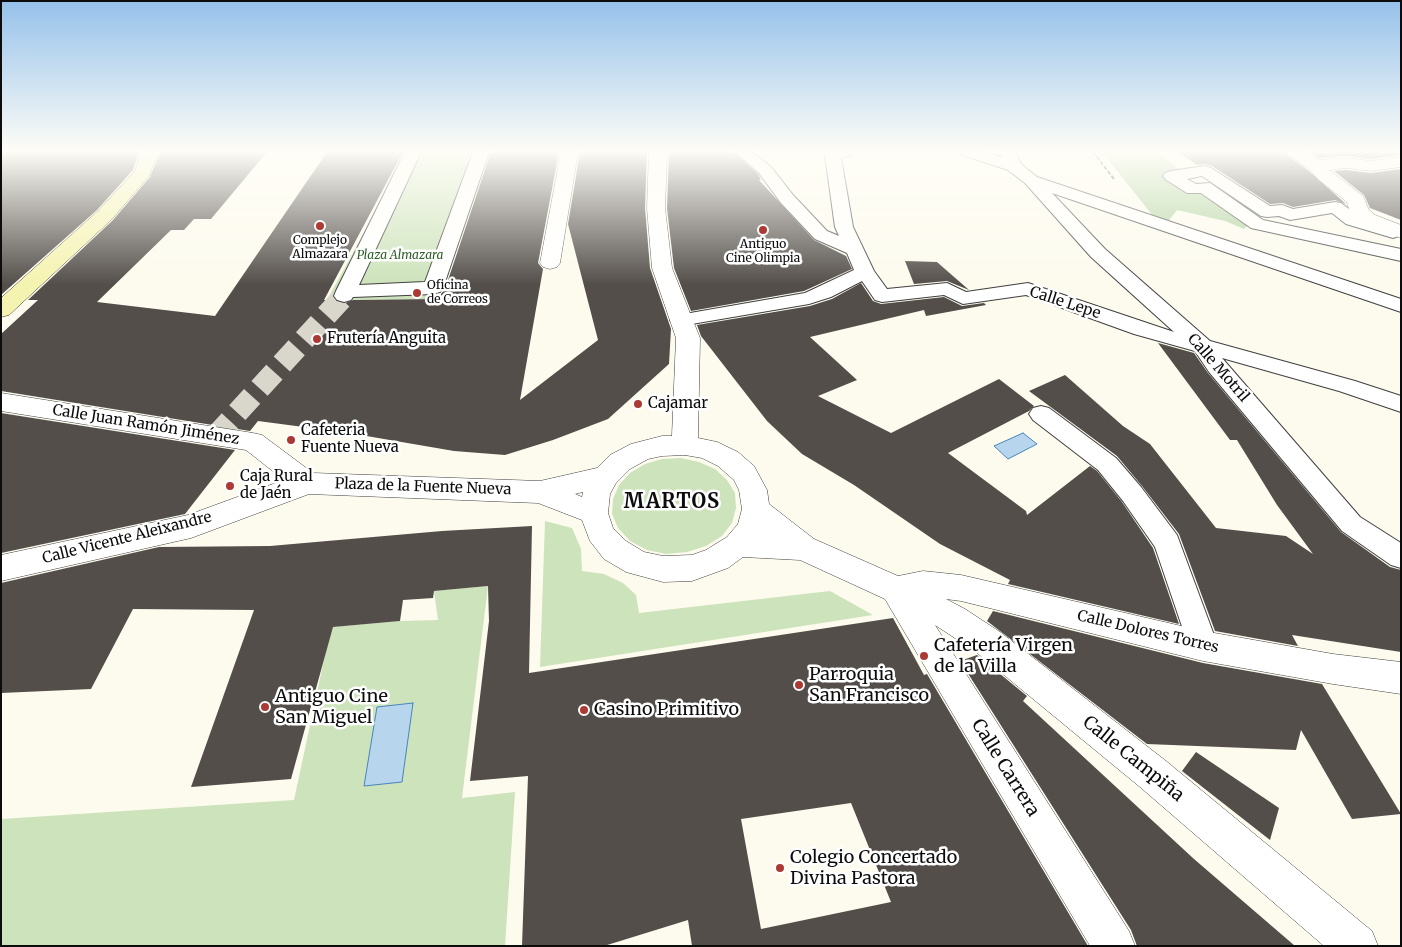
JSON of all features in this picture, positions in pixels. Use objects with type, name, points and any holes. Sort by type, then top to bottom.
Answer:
[{"type":"main road","points":[[1,310],[105,214],[121,196]]},
{"type":"street","points":[[393,196],[345,294],[432,288],[465,196]]},
{"type":"street","points":[[550,263],[562,196]]},
{"type":"street","points":[[656,196],[662,268],[684,329],[685,445]]},
{"type":"street","points":[[785,196],[821,235],[855,250]]},
{"type":"street","points":[[684,329],[809,298],[824,293],[865,272],[844,227],[839,196]]},
{"type":"street","name":"Calle Motril","points":[[1046,196],[1098,253],[1202,345],[1217,367],[1351,524],[1401,558]]},
{"type":"street","name":"Calle Motril","points":[[1079,196],[1401,306]]},
{"type":"street","points":[[1217,196],[1257,224],[1401,255]]},
{"type":"street","points":[[1243,196],[1267,212],[1282,210],[1290,216],[1335,207],[1352,220],[1401,234]]},
{"type":"street","points":[[1351,196],[1356,200],[1360,213],[1368,219],[1401,234]]},
{"type":"street","name":"Calle Lepe","points":[[865,272],[882,296],[947,289],[963,298],[1028,289],[1141,330],[1202,345],[1347,386],[1401,404]]},
{"type":"street","name":"Calle Juan Ramón Jiménez","points":[[1,402],[253,442],[307,483]]},
{"type":"street","points":[[1041,414],[1108,464],[1132,494],[1166,543],[1203,646]]},
{"type":"street","name":"Plaza de la Fuente Nueva","points":[[540,492],[594,513],[596,494],[606,476],[620,462],[640,451],[662,446],[685,445],[708,450],[728,459],[744,473],[753,490],[756,508]]},
{"type":"street","name":"Plaza de la Fuente Nueva","points":[[307,483],[540,492],[606,476]]},
{"type":"street","name":"Calle Vicente Aleixandre","points":[[1,568],[191,526],[307,483]]},
{"type":"street","points":[[594,513],[600,533],[615,550],[637,563],[664,569],[692,568],[717,560],[738,545],[751,528],[756,508],[803,548],[896,590]]},
{"type":"street","points":[[738,545],[803,548]]},
{"type":"street","name":"Calle Dolores Torres","points":[[896,590],[923,584],[961,588],[1203,646],[1333,669],[1401,678]]},
{"type":"street","name":"Calle Carrera","points":[[896,590],[1114,946]]},
{"type":"street","name":"Calle Campiña","points":[[896,590],[954,619],[988,642],[1153,774],[1357,946]]},
{"type":"green space","name":"Plaza Almazara","points":[[384,196],[467,196],[430,299],[344,300],[332,320],[316,320]]},
{"type":"green space","points":[[1137,196],[1210,196],[1249,224],[1244,229],[1225,221],[1177,210],[1166,224],[1153,216]]},
{"type":"green space","points":[[681,458],[699,462],[715,469],[727,480],[735,493],[736,508],[732,523],[722,536],[706,546],[687,552],[666,554],[647,550],[630,541],[618,528],[612,514],[613,499],[619,485],[630,473],[645,464],[662,459]]},
{"type":"green space","points":[[545,521],[572,528],[581,549],[582,571],[604,574],[623,583],[636,595],[639,613],[830,591],[873,615],[540,667]]},
{"type":"green space","points":[[488,586],[462,798],[515,792],[505,946],[1,946],[1,819],[294,800],[331,627],[438,620],[434,591]]},
{"type":"water","points":[[1023,433],[1037,444],[1008,459],[994,446]]},
{"type":"water","points":[[413,703],[402,782],[364,786],[377,707]]},
{"type":"building","points":[[1,196],[109,196],[97,210],[1,295]]},
{"type":"building","points":[[133,196],[230,196],[211,219],[194,219],[184,230],[171,230],[97,302],[215,316],[297,196],[379,196],[324,300],[335,300],[343,304],[353,300],[437,299],[445,289],[476,196],[551,196],[538,263],[543,269],[520,400],[598,340],[568,224],[573,196],[645,196],[650,268],[671,329],[669,364],[608,419],[553,440],[505,455],[454,451],[349,433],[258,421],[250,431],[1,391],[1,334],[38,300],[28,300],[113,220]]},
{"type":"building","points":[[667,196],[774,196],[814,240],[846,256],[852,269],[804,291],[691,311],[674,268]]},
{"type":"building","points":[[1258,196],[1337,196],[1346,204],[1335,200],[1293,207],[1283,203],[1270,204]]},
{"type":"building","points":[[1365,196],[1401,196],[1401,220],[1370,208]]},
{"type":"building","points":[[905,261],[937,262],[969,290],[947,281],[914,284]]},
{"type":"building","points":[[861,283],[873,301],[881,304],[944,297],[962,306],[984,303],[986,305],[926,316],[924,310],[810,337],[857,380],[818,396],[891,433],[999,379],[1034,406],[1029,411],[948,453],[1026,511],[1027,515],[1090,466],[1097,471],[1122,502],[1153,548],[1179,624],[1008,584],[1010,580],[940,544],[854,485],[802,454],[767,421],[701,336],[697,325],[810,306],[832,299]]},
{"type":"building","points":[[1158,343],[1194,353],[1208,373],[1341,532],[1390,567],[1401,570],[1401,652],[1292,635],[1298,646],[1215,631],[1179,534],[1142,486],[1117,456],[1029,391],[1065,375],[1123,426],[1150,444],[1216,528],[1286,536],[1313,554],[1277,505],[1237,440],[1230,440]]},
{"type":"building","points":[[1,413],[235,450],[185,514],[1,553]]},
{"type":"building","points":[[532,526],[529,673],[893,618],[924,675],[927,674],[1088,946],[692,946],[688,920],[604,946],[522,946],[528,776],[470,781],[489,621],[488,586],[434,591],[433,598],[403,600],[400,621],[333,627],[291,779],[191,787],[254,610],[133,609],[91,689],[1,693],[1,583],[159,547],[270,546],[442,531]],"holes":[[[851,803],[891,902],[761,929],[741,819]]]},
{"type":"building","points":[[993,611],[1203,663],[1322,684],[1401,814],[1352,819],[1301,730],[1296,750],[1147,744],[987,621]]},
{"type":"building","points":[[977,655],[1027,696],[1023,701],[1194,859],[1295,946],[1137,946],[1131,930],[960,661]]},
{"type":"building","points":[[1196,752],[1279,808],[1270,840],[1182,771]]},
{"type":"tunnel","points":[[215,437],[344,296]]},
{"type":"place","name":"Complejo Almazara","points":[[320,226]]},
{"type":"place","name":"Antiguo Cine Olimpia","points":[[763,230]]},
{"type":"place","name":"Oficina de Correos","points":[[417,293]]},
{"type":"place","name":"Frutería Anguita","points":[[317,339]]},
{"type":"place","name":"Cajamar","points":[[638,404]]},
{"type":"place","name":"Cafeteria Fuente Nueva","points":[[291,440]]},
{"type":"place","name":"Caja Rural de Jaén","points":[[230,486]]},
{"type":"place","name":"Cafetería Virgen de la Villa","points":[[924,656]]},
{"type":"place","name":"Parroquia San Francisco","points":[[799,685]]},
{"type":"place","name":"Antiguo Cine San Miguel","points":[[265,707]]},
{"type":"place","name":"Casino Primitivo","points":[[584,710]]},
{"type":"place","name":"Colegio Concertado Divina Pastora","points":[[780,868]]},
{"type":"district","name":"MARTOS","points":[[672,502]]}]
